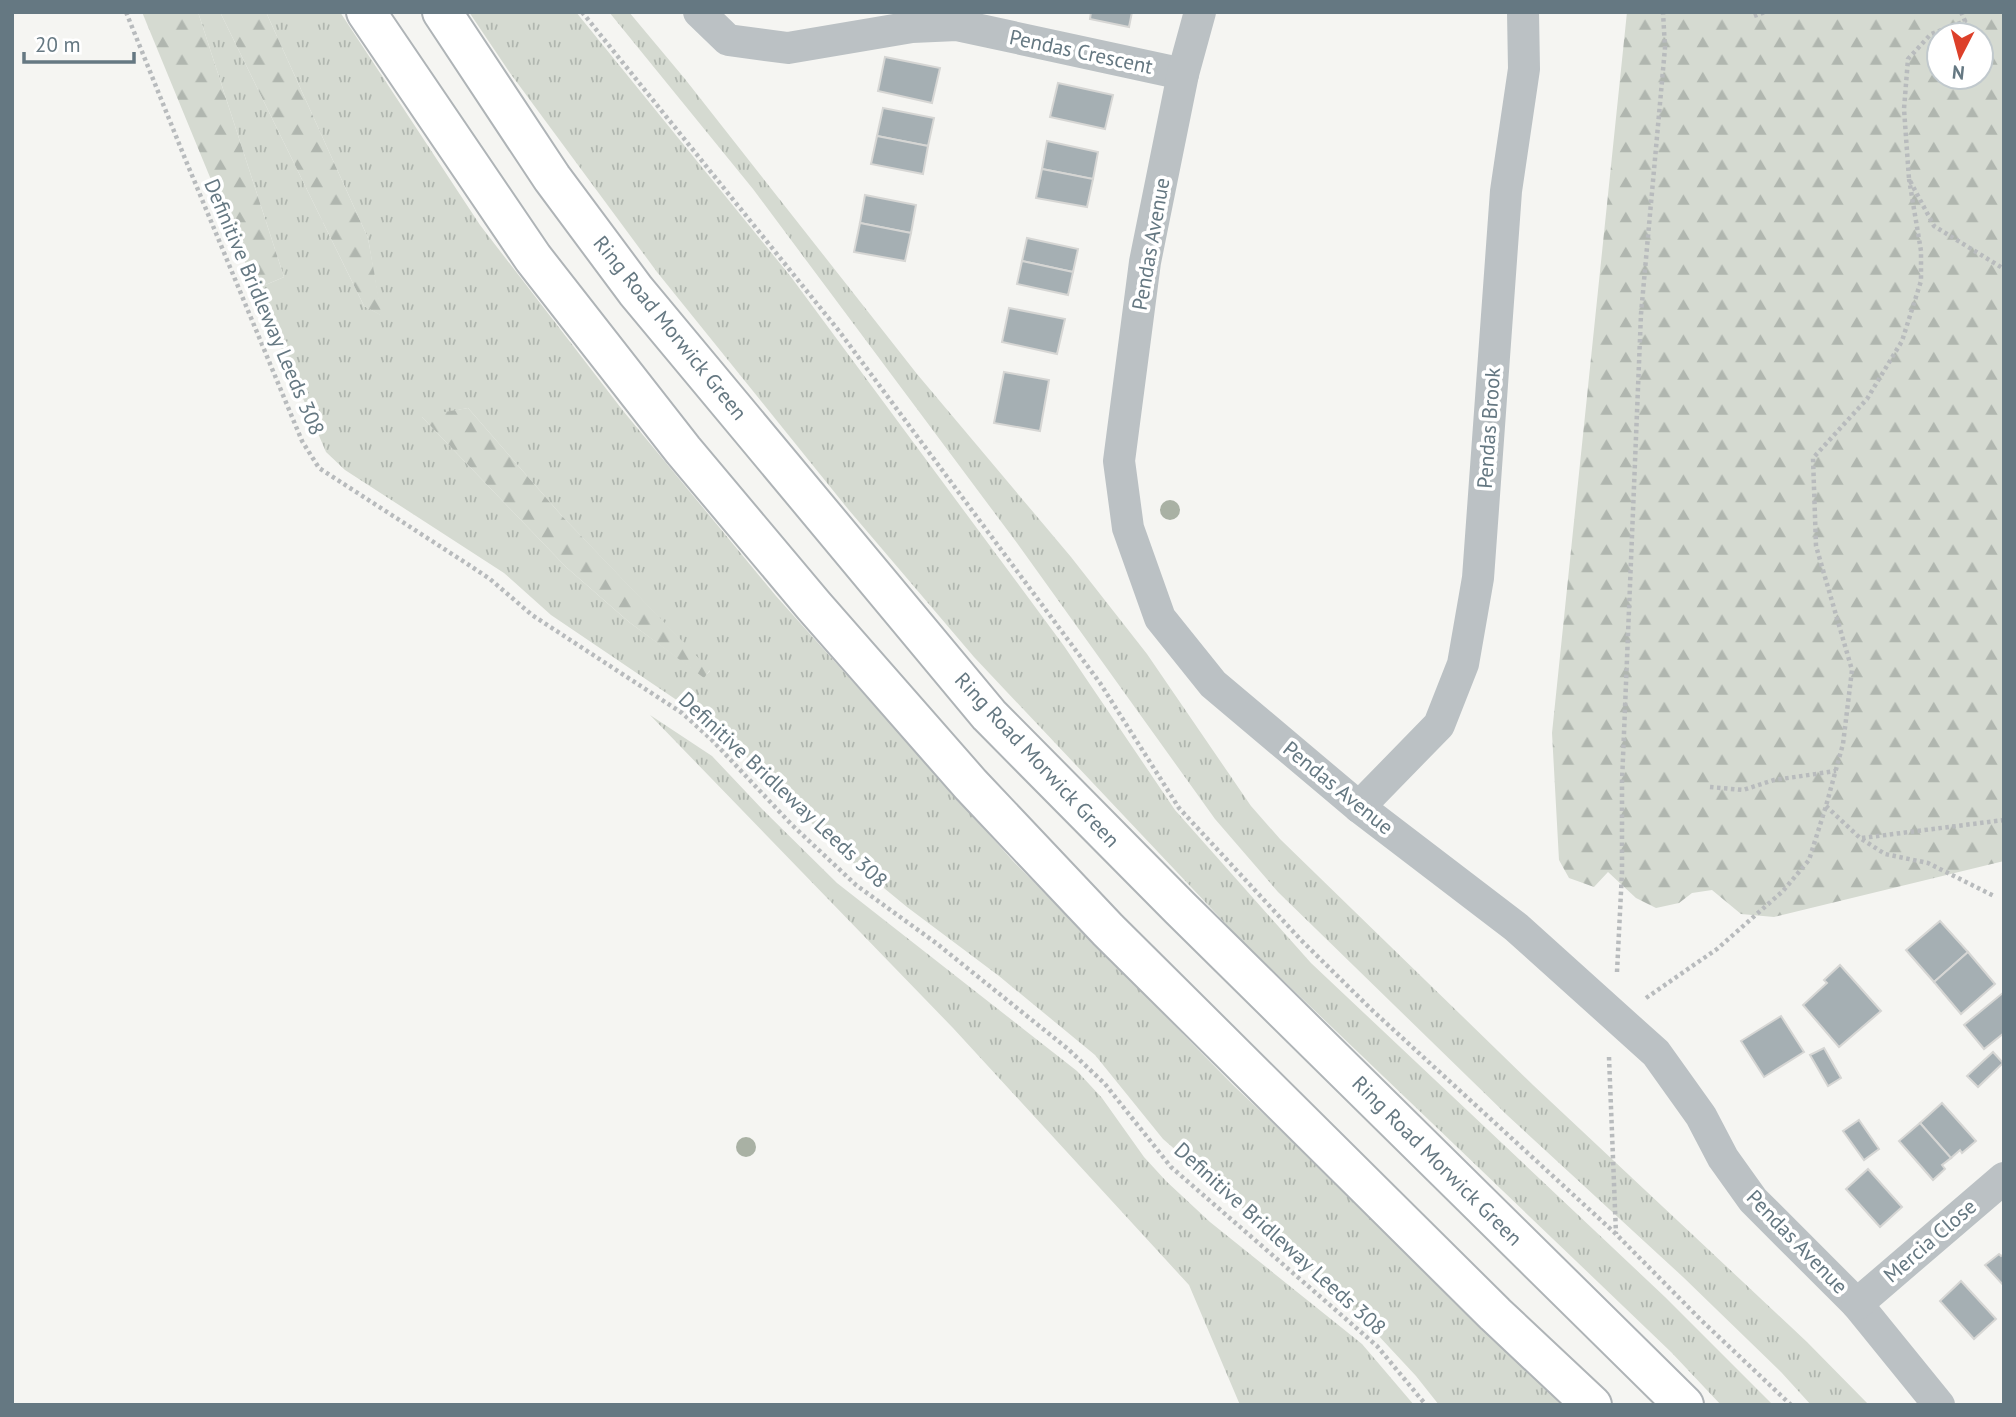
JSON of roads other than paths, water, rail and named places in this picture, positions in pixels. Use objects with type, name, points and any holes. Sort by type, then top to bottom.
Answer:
[{"type":"highway","points":[[366,12],[533,258],[683,450],[831,626],[971,785],[1108,930],[1476,1295],[1592,1405]]},
{"type":"highway","name":"Ring Road Morwick Green","points":[[442,12],[552,178],[636,291],[989,715],[1180,908],[1684,1405]]},
{"type":"street","name":"Pendas Crescent","points":[[699,12],[728,40],[788,48],[912,27],[957,25],[1183,74]]},
{"type":"street","name":"Pendas Avenue","points":[[1200,12],[1183,74],[1145,262],[1119,461],[1128,528],[1160,618],[1213,684],[1359,807],[1516,927],[1656,1053],[1701,1116],[1723,1158],[1753,1200],[1857,1304],[1939,1405]]},
{"type":"street","name":"Pendas Brook","points":[[1359,807],[1439,725],[1463,664],[1478,578],[1506,191],[1524,69],[1523,12]]},
{"type":"street","name":"Mercia Close","points":[[1857,1304],[2004,1178]]}]
